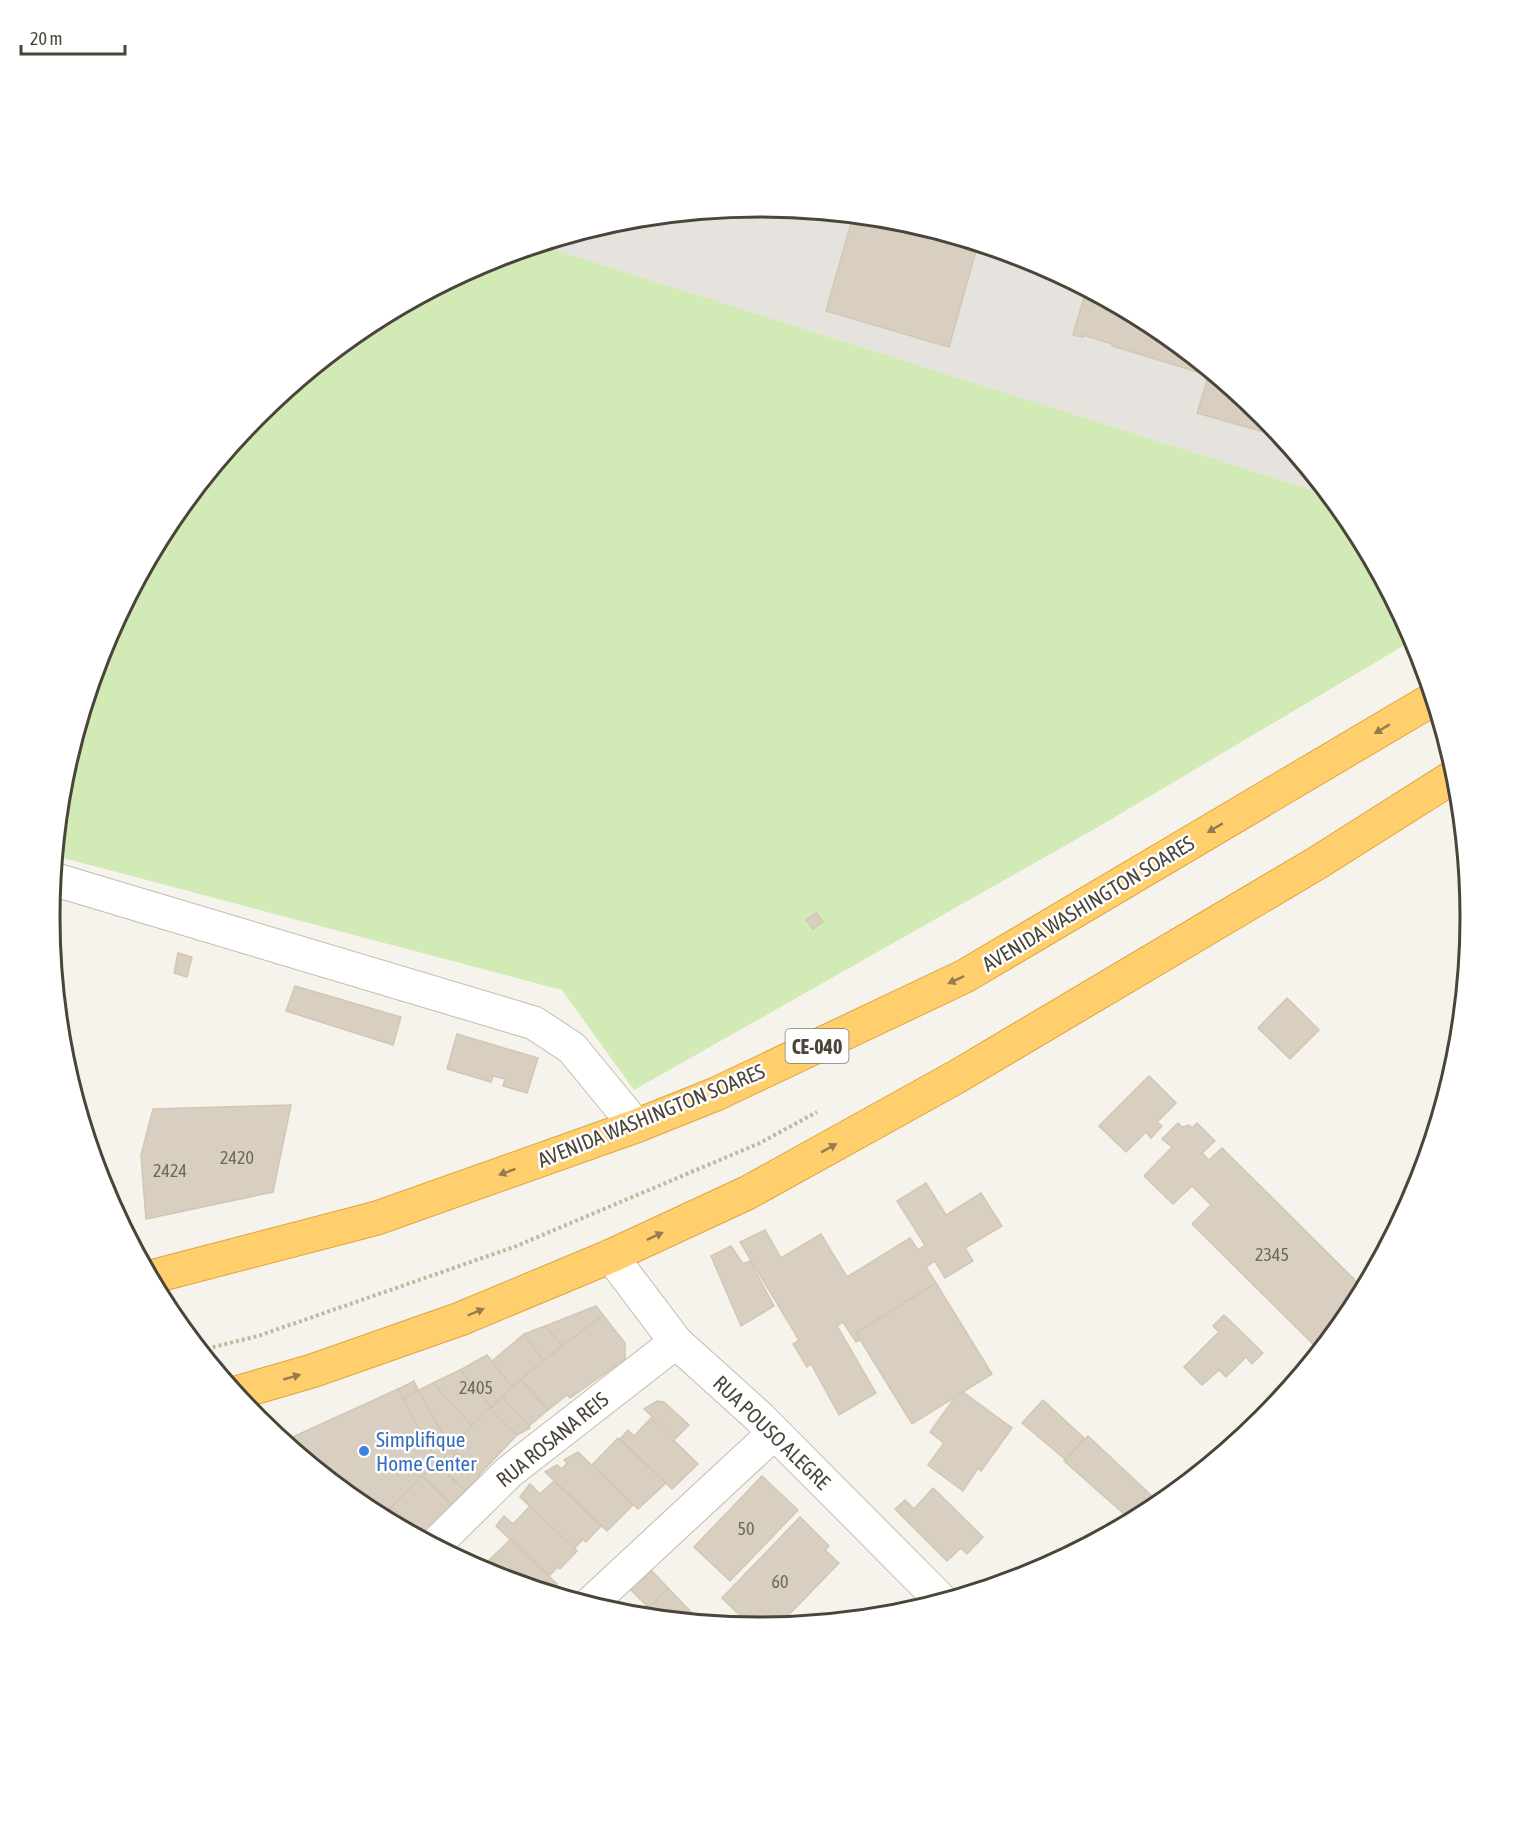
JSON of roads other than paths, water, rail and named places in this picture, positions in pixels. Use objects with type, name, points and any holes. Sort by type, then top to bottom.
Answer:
[{"type":"highway","name":"AVENIDA WASHINGTON SOARES","points":[[159,1275],[377,1218],[636,1126],[716,1094],[965,976],[1426,703]]},
{"type":"highway","points":[[245,1390],[312,1371],[460,1319],[611,1256],[747,1193],[958,1076],[1064,1011],[1317,863],[1447,781]]},
{"type":"street","points":[[61,881],[534,1023],[572,1048],[636,1126]]},
{"type":"street","name":"RUA POUSO ALEGRE","points":[[611,1256],[676,1342],[774,1433],[936,1594]]},
{"type":"street","name":"RUA ROSANA REIS","points":[[440,1540],[509,1472],[676,1342]]},
{"type":"street","points":[[597,1597],[774,1433]]},
{"type":"place","name":"Simplifique Home Center","points":[[364,1451]]}]
